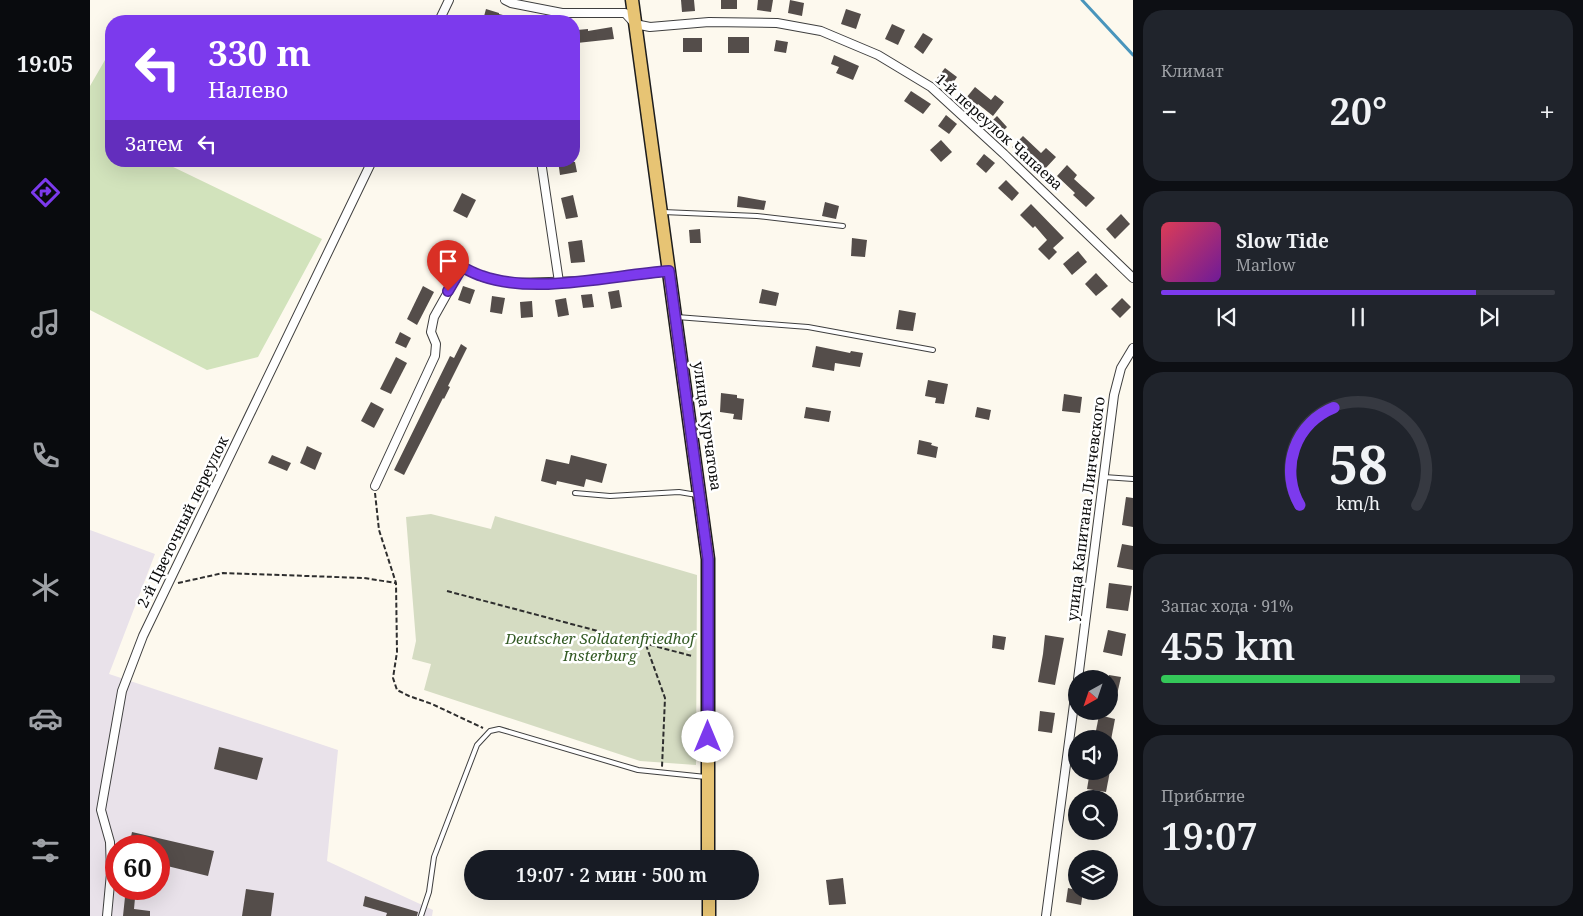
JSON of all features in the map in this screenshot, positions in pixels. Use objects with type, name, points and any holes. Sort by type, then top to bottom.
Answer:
[{"type":"main road","name":"улица Курчатова","points":[[632,0],[708,559],[708,850]]},
{"type":"main road","points":[[708,900],[708,916]]},
{"type":"street","points":[[442,15],[449,0]]},
{"type":"street","name":"1-й переулок Чапаева","points":[[505,0],[511,3],[562,12],[625,13],[635,24],[650,27],[709,22],[777,23],[821,31],[878,55],[930,87],[1004,154],[1133,278]]},
{"type":"street","name":"2-й Цветочный переулок","points":[[107,916],[111,872],[110,842],[101,810],[122,691],[143,636],[369,167]]},
{"type":"street","points":[[542,167],[559,282]]},
{"type":"street","points":[[375,486],[435,356],[436,344],[431,332],[434,318],[462,267],[483,277],[514,283],[559,282],[669,271]]},
{"type":"street","name":"улица Капитана Линчевского","points":[[1079,670],[1114,395],[1121,368],[1133,348]]},
{"type":"street","points":[[1046,916],[1072,720]]},
{"type":"lane","points":[[661,212],[757,216],[843,226]]},
{"type":"lane","points":[[675,317],[808,327],[933,350]]},
{"type":"lane","points":[[1104,477],[1133,479]]},
{"type":"lane","points":[[575,493],[610,496],[679,492],[700,495]]},
{"type":"lane","points":[[421,916],[429,892],[434,857],[444,829],[477,745],[490,731],[499,729],[638,770],[708,777]]},
{"type":"path","points":[[375,486],[379,530],[396,583],[397,652],[393,678],[397,690],[490,731]]},
{"type":"path","points":[[168,585],[223,573],[364,578],[396,583]]},
{"type":"path","points":[[447,591],[692,656]]},
{"type":"path","points":[[646,644],[665,698],[662,772]]},
{"type":"shaded area","points":[[90,530],[155,554],[109,674],[338,750],[327,861],[433,910],[432,916],[90,916]]},
{"type":"green space","points":[[105,60],[105,167],[173,167],[322,239],[258,357],[207,370],[90,310],[90,86]]},
{"type":"green space","name":"Deutscher Soldatenfriedhof Insterburg","points":[[431,514],[491,529],[495,516],[697,575],[696,765],[640,761],[424,690],[431,664],[412,659],[416,641],[406,517]]},
{"type":"building","points":[[681,0],[694,0],[695,11],[682,12]]},
{"type":"building","points":[[721,0],[737,0],[737,9],[721,9]]},
{"type":"building","points":[[758,0],[773,0],[771,12],[757,10]]},
{"type":"building","points":[[790,0],[804,3],[802,16],[788,13]]},
{"type":"building","points":[[486,9],[503,15],[484,15]]},
{"type":"building","points":[[846,9],[861,14],[856,29],[841,24]]},
{"type":"building","points":[[892,24],[905,30],[898,45],[885,39]]},
{"type":"building","points":[[612,27],[614,39],[580,43],[580,30],[588,29],[588,31]]},
{"type":"building","points":[[923,33],[933,39],[923,54],[914,47]]},
{"type":"building","points":[[728,37],[749,37],[749,53],[728,53]]},
{"type":"building","points":[[683,38],[702,38],[702,52],[683,52]]},
{"type":"building","points":[[776,40],[788,42],[786,53],[774,51]]},
{"type":"building","points":[[834,55],[859,66],[853,80],[836,73],[839,67],[831,64]]},
{"type":"building","points":[[945,68],[957,77],[950,87],[937,78]]},
{"type":"building","points":[[975,87],[991,100],[995,95],[1004,102],[993,116],[978,104],[972,111],[962,103]]},
{"type":"building","points":[[911,91],[931,104],[923,114],[904,101]]},
{"type":"building","points":[[946,115],[957,124],[949,134],[938,126]]},
{"type":"building","points":[[997,116],[1007,127],[999,135],[988,125]]},
{"type":"building","points":[[1023,136],[1041,153],[1046,148],[1056,157],[1043,171],[1024,154],[1022,156],[1012,147]]},
{"type":"building","points":[[941,140],[952,152],[941,162],[930,150]]},
{"type":"building","points":[[984,154],[995,163],[986,173],[976,164]]},
{"type":"building","points":[[1067,165],[1077,175],[1074,179],[1095,198],[1086,207],[1073,195],[1075,193],[1057,176]]},
{"type":"building","points":[[559,167],[576,167],[577,172],[560,175]]},
{"type":"building","points":[[1006,180],[1019,193],[1012,201],[998,188]]},
{"type":"building","points":[[462,193],[476,200],[467,218],[453,211]]},
{"type":"building","points":[[573,195],[578,217],[566,219],[561,198]]},
{"type":"building","points":[[738,196],[766,201],[764,210],[737,207]]},
{"type":"building","points":[[825,202],[839,206],[836,219],[822,216]]},
{"type":"building","points":[[1031,204],[1064,238],[1053,248],[1057,252],[1049,260],[1038,249],[1047,240],[1035,226],[1033,228],[1020,215]]},
{"type":"building","points":[[1121,214],[1130,224],[1115,239],[1106,229]]},
{"type":"building","points":[[700,229],[701,243],[690,243],[689,230]]},
{"type":"building","points":[[852,238],[867,240],[865,257],[851,256]]},
{"type":"building","points":[[582,240],[585,262],[571,263],[568,242]]},
{"type":"building","points":[[441,247],[451,252],[442,270],[432,265]]},
{"type":"building","points":[[1078,251],[1087,262],[1072,275],[1063,264]]},
{"type":"building","points":[[1096,273],[1108,286],[1096,296],[1085,284]]},
{"type":"building","points":[[423,286],[434,292],[417,325],[407,319]]},
{"type":"building","points":[[463,286],[475,290],[470,304],[458,300]]},
{"type":"building","points":[[762,289],[779,293],[776,306],[759,303]]},
{"type":"building","points":[[619,290],[622,307],[611,309],[608,292]]},
{"type":"building","points":[[592,294],[594,307],[583,308],[581,295]]},
{"type":"building","points":[[492,296],[505,298],[502,314],[490,312]]},
{"type":"building","points":[[566,298],[569,315],[558,317],[555,300]]},
{"type":"building","points":[[1122,298],[1131,307],[1120,318],[1111,309]]},
{"type":"building","points":[[532,301],[533,317],[521,318],[520,302]]},
{"type":"building","points":[[899,310],[916,313],[913,331],[896,329]]},
{"type":"building","points":[[400,332],[411,338],[406,348],[395,343]]},
{"type":"building","points":[[461,344],[467,348],[448,386],[450,387],[404,475],[394,470],[450,356],[454,358]]},
{"type":"building","points":[[816,346],[850,353],[851,351],[863,353],[860,367],[835,363],[834,371],[812,367]]},
{"type":"building","points":[[396,357],[407,363],[391,394],[380,389]]},
{"type":"building","points":[[928,380],[948,384],[944,404],[935,403],[936,398],[925,396]]},
{"type":"building","points":[[721,393],[737,395],[737,398],[744,399],[742,420],[733,419],[734,414],[720,412]]},
{"type":"building","points":[[1064,394],[1082,397],[1080,413],[1062,411]]},
{"type":"building","points":[[371,402],[384,409],[374,428],[361,421]]},
{"type":"building","points":[[806,407],[831,411],[829,422],[804,418]]},
{"type":"building","points":[[977,407],[991,410],[989,420],[975,417]]},
{"type":"building","points":[[919,440],[932,443],[931,445],[938,447],[936,458],[917,454]]},
{"type":"building","points":[[307,446],[322,453],[315,470],[300,463]]},
{"type":"building","points":[[272,455],[291,463],[287,471],[268,463]]},
{"type":"building","points":[[571,455],[607,464],[602,483],[586,479],[584,487],[557,481],[556,485],[541,481],[546,459],[569,464]]},
{"type":"building","points":[[1126,497],[1133,498],[1133,527],[1122,525]]},
{"type":"building","points":[[1122,544],[1133,546],[1133,570],[1117,567]]},
{"type":"building","points":[[1109,583],[1132,586],[1128,611],[1106,608]]},
{"type":"building","points":[[1108,630],[1126,634],[1122,656],[1103,652]]},
{"type":"building","points":[[993,635],[1006,637],[1004,650],[992,648]]},
{"type":"building","points":[[1045,635],[1064,638],[1055,685],[1038,682]]},
{"type":"building","points":[[1118,676],[1121,677],[1118,690]]},
{"type":"building","points":[[1040,711],[1055,713],[1052,733],[1038,731]]},
{"type":"building","points":[[1098,720],[1115,720],[1113,730],[1096,730]]},
{"type":"building","points":[[219,747],[263,758],[257,780],[214,769]]},
{"type":"building","points":[[1088,780],[1108,780],[1106,790],[1087,789]]},
{"type":"building","points":[[132,832],[145,835],[131,835]]},
{"type":"building","points":[[170,841],[214,851],[208,876],[170,867]]},
{"type":"building","points":[[843,878],[846,904],[829,905],[826,880]]},
{"type":"building","points":[[1068,888],[1068,900],[1082,900],[1081,905],[1066,902]]},
{"type":"building","points":[[246,889],[274,893],[271,916],[242,916]]},
{"type":"building","points":[[365,896],[418,912],[417,916],[386,916],[387,913],[363,906]]},
{"type":"building","points":[[125,900],[135,900],[134,909],[150,911],[150,916],[123,916]]},
{"type":"waterway","points":[[1082,0],[1133,55]]},
{"type":"route","points":[[448,291],[462,267],[483,277],[514,283],[584,281],[669,271],[708,559],[708,737]]}]
